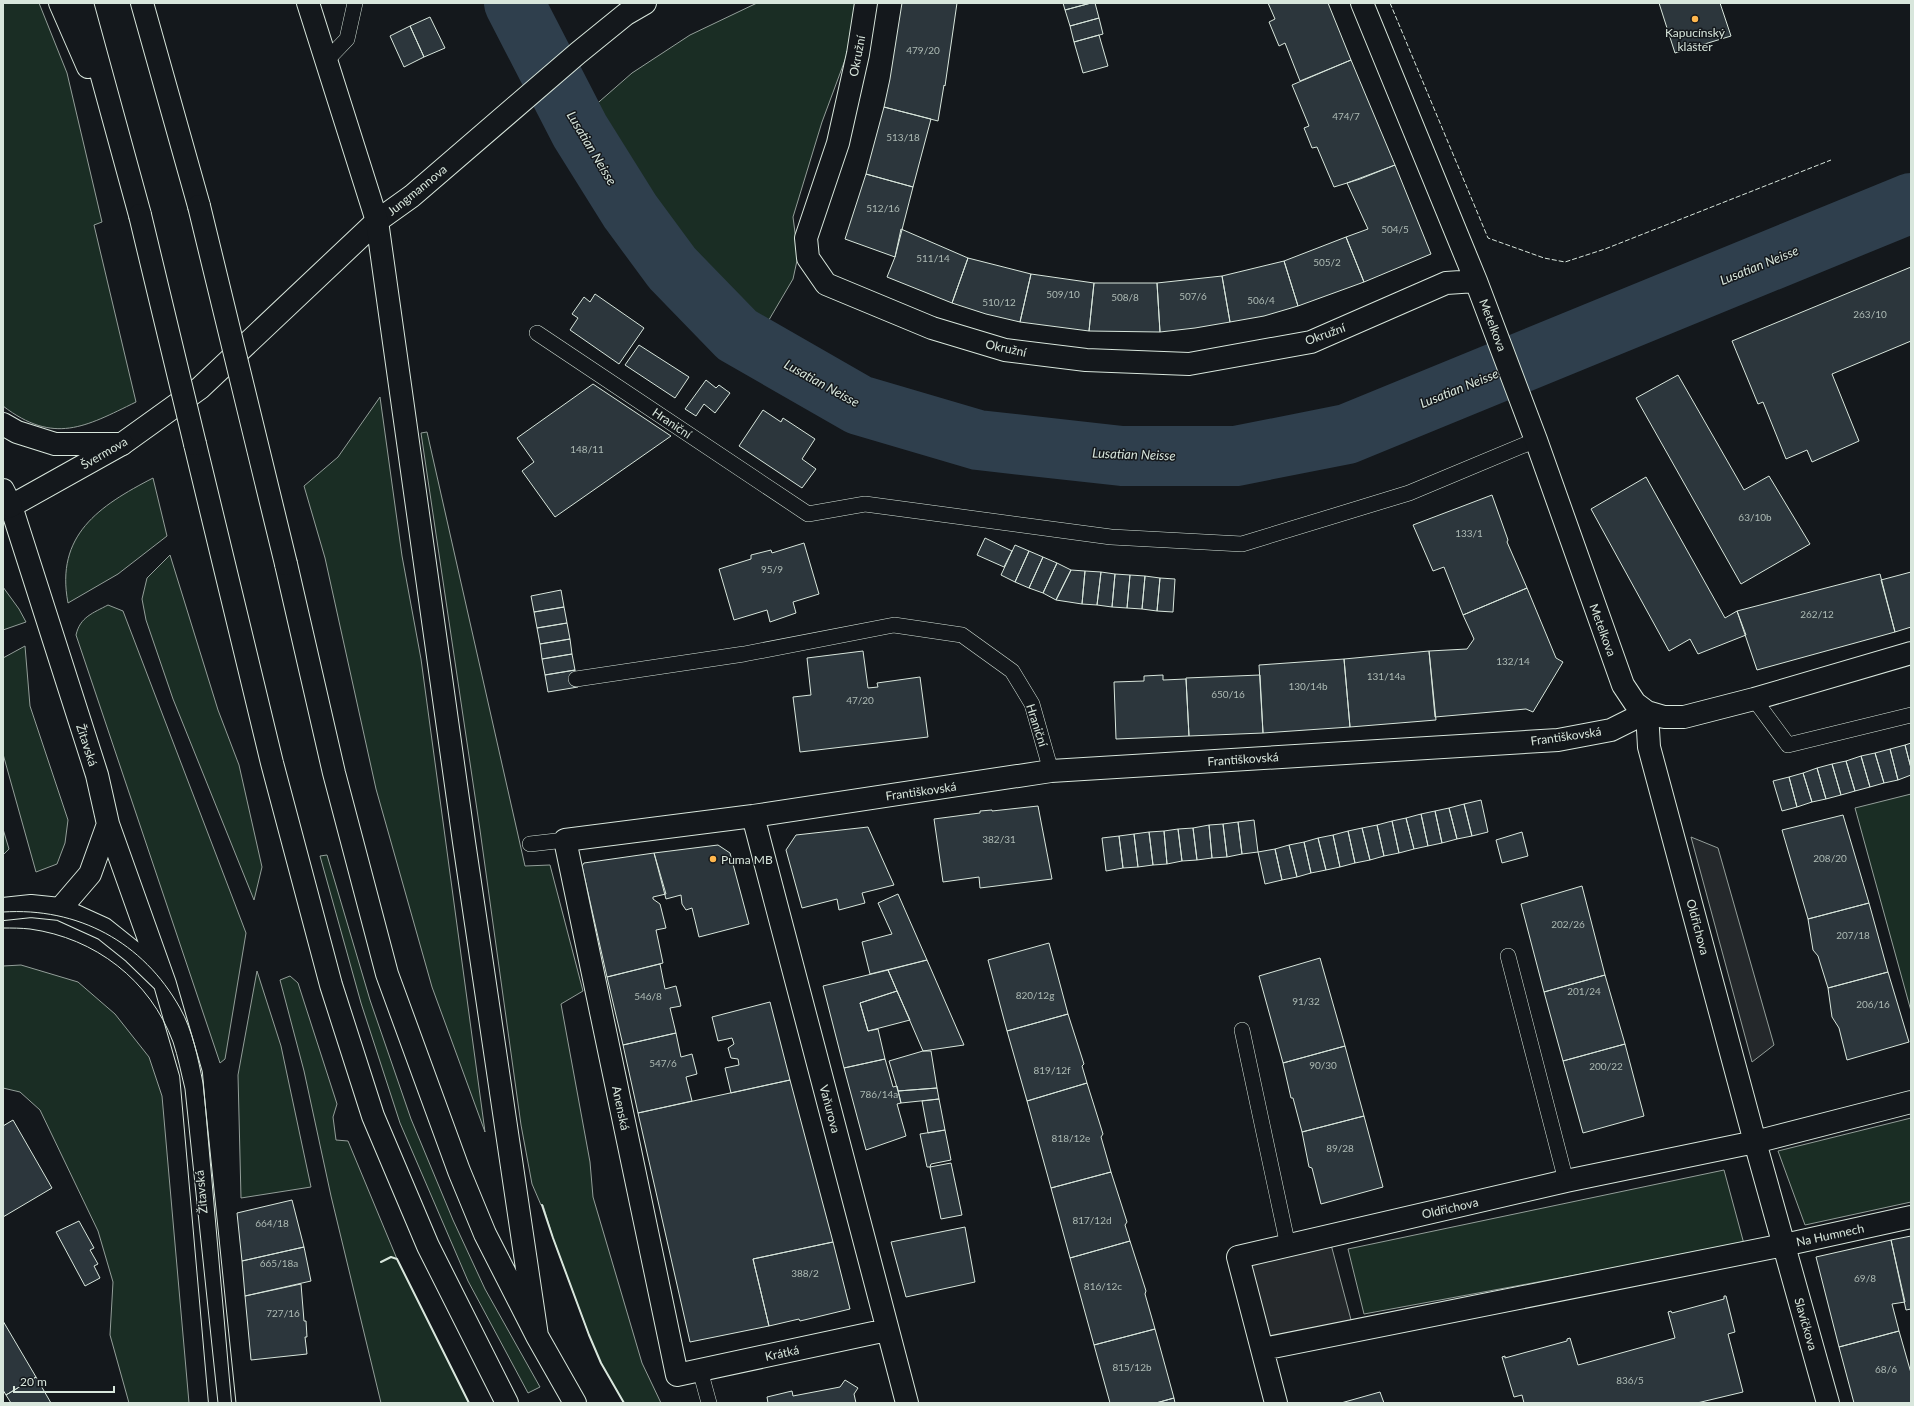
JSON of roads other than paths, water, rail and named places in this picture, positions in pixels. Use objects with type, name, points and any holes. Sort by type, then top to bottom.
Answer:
[{"type":"main road","points":[[60,3],[120,143]]},
{"type":"main road","points":[[82,3],[140,215],[272,763],[329,978],[373,1116],[428,1246],[506,1403]]},
{"type":"main road","points":[[142,3],[199,206],[286,564],[334,773],[388,974],[459,1171],[485,1234],[537,1336],[575,1403]]},
{"type":"main road","points":[[308,3],[377,221],[464,842],[537,1336]]},
{"type":"main road","name":"Jungmannova","points":[[200,388],[377,221],[412,196],[499,123],[578,53],[626,14],[645,3]]},
{"type":"main road","name":"Okružní","points":[[866,3],[858,54],[838,143],[806,238],[808,258],[826,284],[932,328],[1005,350],[1086,360],[1189,364],[1312,342],[1446,283],[1476,282]]},
{"type":"main road","name":"Metelkova","points":[[1362,3],[1496,332],[1522,400],[1623,685],[1635,703],[1647,712]]},
{"type":"main road","name":"Švermova","points":[[6,501],[122,444],[200,388]]},
{"type":"main road","points":[[3,424],[17,432],[55,444],[122,444]]},
{"type":"main road","name":"Žitavská","points":[[6,501],[97,775],[108,824],[165,984],[191,1074],[220,1403]]},
{"type":"main road","points":[[1647,712],[1664,717],[1684,717],[1754,699],[1911,652]]},
{"type":"main road","name":"Františkovská","points":[[565,840],[753,816],[1051,771],[1558,740],[1611,730],[1647,712]]},
{"type":"main road","name":"Oldřichova","points":[[1647,712],[1649,747],[1755,1142]]},
{"type":"main road","name":"Vaňurova","points":[[753,816],[907,1403]]},
{"type":"main road","points":[[60,909],[90,874],[108,824]]},
{"type":"main road","name":"Anenská","points":[[565,840],[677,1375]]},
{"type":"main road","name":"Žitavská","points":[[3,910],[31,906],[60,909],[104,929],[134,953],[165,984]]},
{"type":"main road","name":"Oldřichova","points":[[1276,1403],[1238,1257],[1566,1181],[1755,1142],[1911,1102]]},
{"type":"main road","name":"Na Humnech","points":[[1755,1142],[1784,1245],[1911,1218]]},
{"type":"main road","points":[[1263,1349],[1784,1245]]},
{"type":"main road","name":"Slavíčkova","points":[[1784,1245],[1828,1403]]},
{"type":"main road","name":"Krátká","points":[[677,1375],[887,1330]]},
{"type":"lane","points":[[326,61],[347,39],[356,3]]},
{"type":"lane","name":"Hraniční","points":[[537,333],[808,514],[865,504],[1111,537],[1242,544],[1409,493],[1536,440]]},
{"type":"lane","name":"Hraniční","points":[[576,679],[744,654],[894,625],[962,635],[1012,671],[1032,704],[1051,771]]},
{"type":"lane","points":[[1754,699],[1788,745],[1911,715]]},
{"type":"lane","points":[[530,844],[565,840]]},
{"type":"lane","points":[[1508,956],[1566,1181]]},
{"type":"lane","points":[[1242,1030],[1288,1246]]},
{"type":"lane","points":[[700,1370],[709,1403]]},
{"type":"waterway","name":"Lusatian Neisse","points":[[514,3],[580,131],[630,211],[672,268],[737,335],[859,405],[978,440],[1122,456],[1236,456],[1347,434],[1911,203]]},
{"type":"tram line","points":[[3,912],[31,912],[57,916],[82,923],[106,933],[128,947],[147,964],[165,985],[185,1017],[194,1045],[203,1083],[236,1403]]},
{"type":"tram line","points":[[3,928],[30,929],[54,934],[77,942],[98,952],[135,981],[150,999],[163,1020],[173,1042],[185,1089],[218,1403]]},
{"type":"place","name":"Kapucínský klášter","points":[[1695,19]]},
{"type":"place","name":"Puma MB","points":[[713,859]]}]
